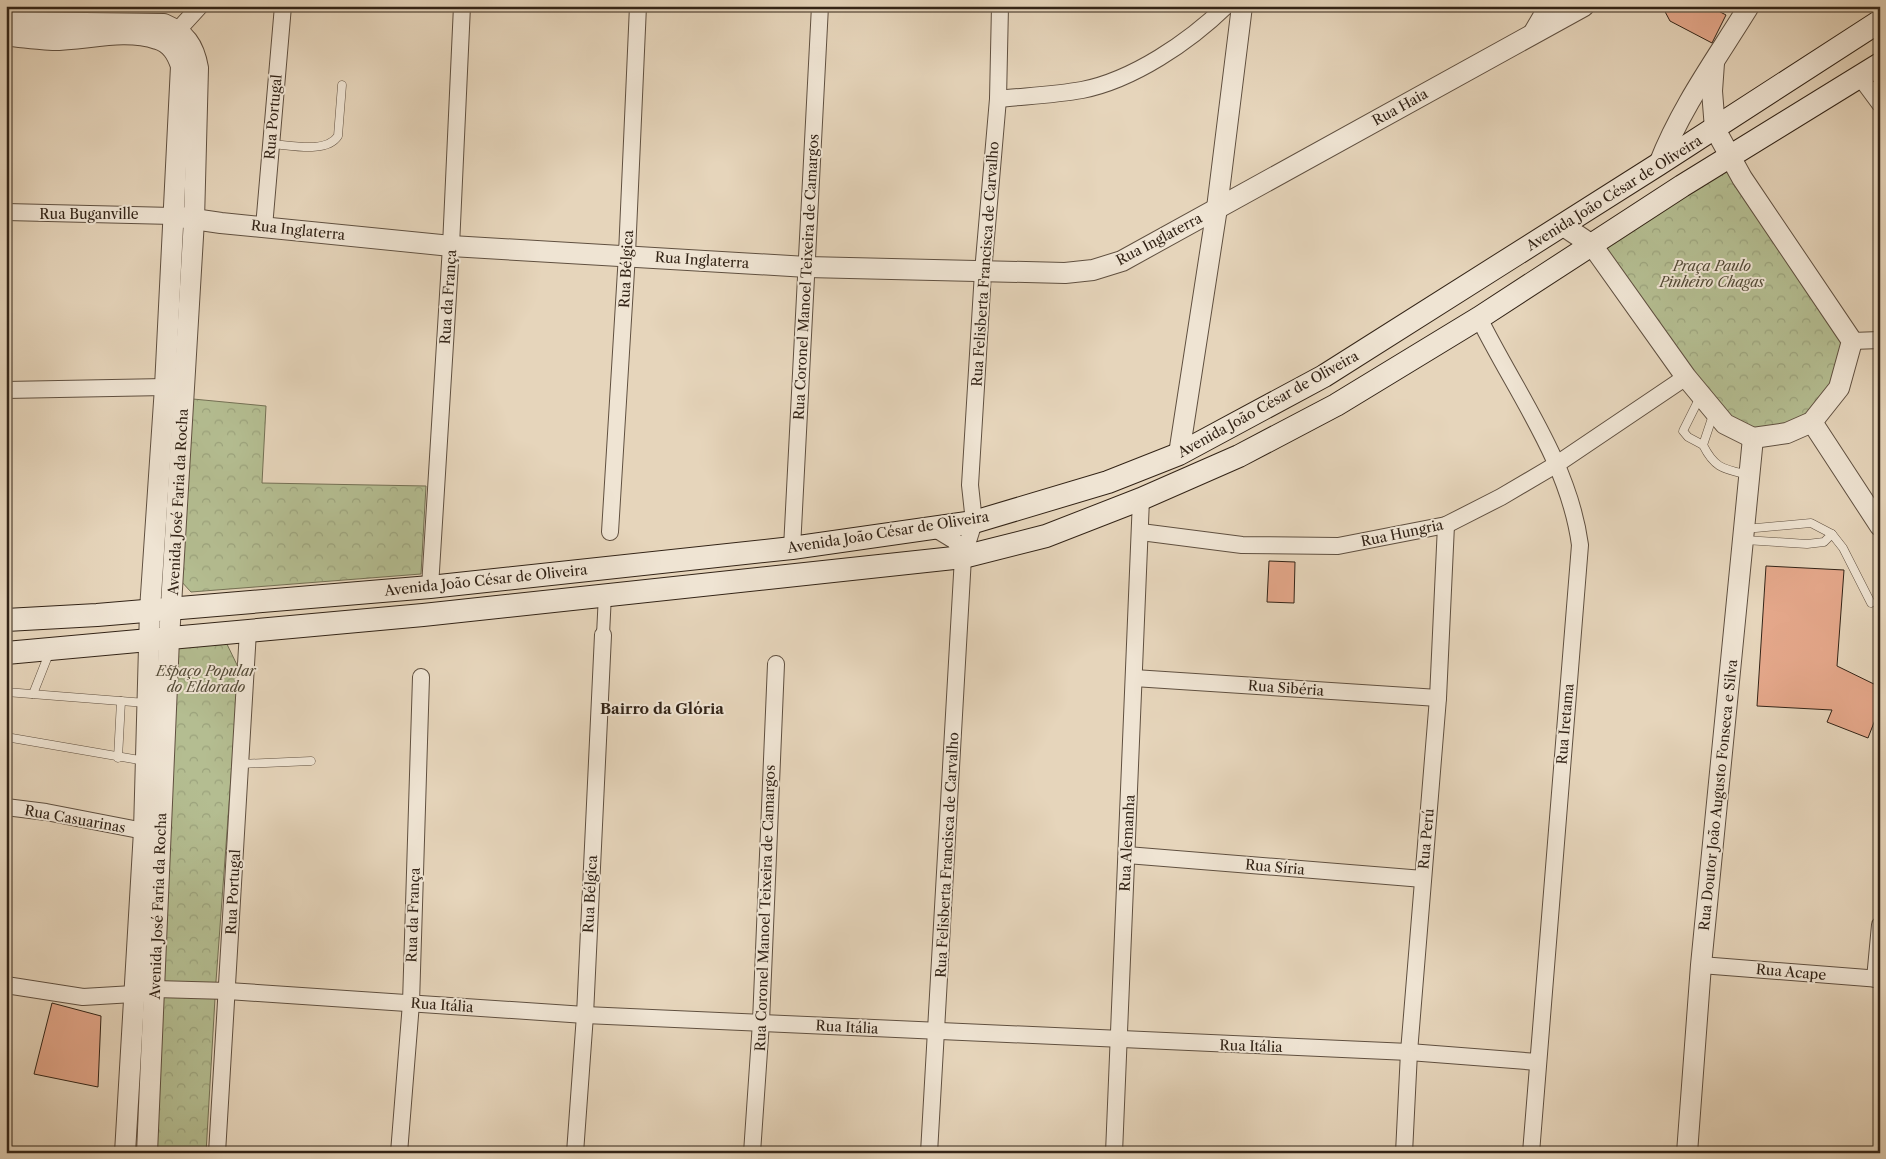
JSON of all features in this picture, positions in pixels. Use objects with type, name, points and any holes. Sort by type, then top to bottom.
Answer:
[{"type":"main road","name":"Avenida João César de Oliveira","points":[[6,620],[430,587],[792,548],[974,522],[1108,482],[1179,454],[1324,376],[1715,129],[1880,21]]},
{"type":"main road","name":"Avenida João César de Oliveira","points":[[6,653],[430,614],[963,557],[1046,536],[1141,499],[1239,456],[1336,405],[1479,318],[1729,157],[1880,64]]},
{"type":"street","points":[[6,22],[145,22],[164,24],[178,30],[200,6]]},
{"type":"street","name":"Rua Portugal","points":[[264,227],[282,6]]},
{"type":"street","name":"Rua da França","points":[[430,587],[451,246],[462,6]]},
{"type":"street","name":"Rua Bélgica","points":[[610,532],[627,254],[638,6]]},
{"type":"street","name":"Rua Coronel Manoel Teixeira de Camargos","points":[[792,548],[820,6]]},
{"type":"street","name":"Rua Felisberta Francisca de Carvalho","points":[[929,1153],[963,557],[974,522],[970,485],[983,272],[998,99],[1000,6]]},
{"type":"street","points":[[998,99],[1083,90],[1123,77],[1201,30],[1226,6]]},
{"type":"street","points":[[1179,454],[1218,208],[1242,6]]},
{"type":"street","points":[[1530,35],[1547,6]]},
{"type":"street","name":"Rua Haia","points":[[1218,208],[1584,6]]},
{"type":"street","points":[[1659,164],[1694,91],[1714,64],[1749,6]]},
{"type":"street","name":"Avenida José Faria da Rocha","points":[[147,1153],[155,989],[159,640],[194,220],[198,68],[195,53],[188,39],[178,30]]},
{"type":"street","name":"Avenida José Faria da Rocha","points":[[6,35],[53,40],[128,35],[158,39],[169,45],[177,55],[181,66],[165,386],[161,609]]},
{"type":"street","points":[[1562,225],[1592,245],[1686,378],[1725,424],[1753,438],[1787,433],[1812,422],[1839,388],[1852,341],[1729,157],[1715,129],[1712,91],[1714,64]]},
{"type":"street","points":[[1860,77],[1880,104]]},
{"type":"street","name":"Rua Inglaterra","points":[[172,216],[194,220],[451,246],[627,254],[807,267],[1065,273],[1093,270],[1122,261],[1218,208]]},
{"type":"street","name":"Rua Buganville","points":[[6,212],[172,216]]},
{"type":"street","name":"Rua Iretama","points":[[1479,318],[1556,464],[1576,520],[1580,545],[1531,1153]]},
{"type":"street","points":[[1852,341],[1880,340]]},
{"type":"street","name":"Rua Hungria","points":[[1141,532],[1242,546],[1338,546],[1446,525],[1501,497],[1556,464],[1686,378]]},
{"type":"street","points":[[6,390],[165,386]]},
{"type":"street","points":[[1812,422],[1880,526]]},
{"type":"street","name":"Rua Doutor João Augusto Fonseca e Silva","points":[[1687,1153],[1701,965],[1753,438]]},
{"type":"street","points":[[1141,499],[1141,532]]},
{"type":"street","name":"Rua Perú","points":[[1404,1153],[1409,1052],[1438,698],[1446,525]]},
{"type":"street","points":[[932,527],[955,541],[963,557]]},
{"type":"street","name":"Rua Alemanha","points":[[1114,1153],[1141,532]]},
{"type":"street","points":[[603,635],[605,594]]},
{"type":"street","name":"Rua Portugal","points":[[217,1153],[248,631]]},
{"type":"street","name":"Rua Bélgica","points":[[575,1153],[584,1015],[603,635]]},
{"type":"street","name":"Avenida José Faria da Rocha","points":[[124,1153],[144,832],[149,704],[159,640]]},
{"type":"street","name":"Rua Coronel Manoel Teixeira de Camargos","points":[[752,1153],[761,1022],[776,664]]},
{"type":"street","name":"Rua da França","points":[[399,1153],[411,1003],[421,677]]},
{"type":"street","name":"Rua Sibéria","points":[[1134,678],[1438,698]]},
{"type":"street","name":"Rua Casuarinas","points":[[6,807],[46,812],[144,832]]},
{"type":"street","name":"Rua Síria","points":[[1127,855],[1423,879]]},
{"type":"street","points":[[1878,979],[1880,925]]},
{"type":"street","name":"Rua Acape","points":[[1701,965],[1878,979]]},
{"type":"street","name":"Rua Itália","points":[[6,985],[83,997],[133,994],[155,989],[228,991],[584,1015],[761,1022],[937,1033],[1409,1052],[1538,1062]]},
{"type":"lane","points":[[271,144],[323,146],[333,143],[338,136],[342,85]]},
{"type":"lane","points":[[1701,395],[1683,431],[1688,437],[1703,445],[1711,460],[1726,470],[1749,475]]},
{"type":"lane","points":[[1703,445],[1714,411]]},
{"type":"lane","points":[[1743,534],[1811,523],[1832,534],[1843,548],[1871,603]]},
{"type":"lane","points":[[1743,534],[1807,544],[1824,542],[1832,534]]},
{"type":"lane","points":[[33,694],[50,650]]},
{"type":"lane","points":[[6,692],[149,704]]},
{"type":"lane","points":[[118,758],[121,701]]},
{"type":"lane","points":[[6,737],[118,758],[146,761]]},
{"type":"lane","points":[[240,764],[311,761]]},
{"type":"green space","name":"Praça Paulo Pinheiro Chagas","points":[[1728,167],[1848,341],[1837,380],[1826,401],[1807,417],[1793,424],[1763,433],[1745,431],[1732,422],[1714,403],[1602,250]]},
{"type":"green space","points":[[193,399],[266,406],[262,483],[426,486],[421,574],[191,592],[180,580]]},
{"type":"green space","name":"Espaço Popular do Eldorado","points":[[223,636],[239,669],[216,981],[206,1153],[153,1153],[174,642]]},
{"type":"building","points":[[1662,6],[1709,6],[1726,15],[1712,43],[1670,21]]},
{"type":"building","points":[[1716,6],[1728,6],[1725,11]]},
{"type":"building","points":[[1269,561],[1295,562],[1294,603],[1267,602]]},
{"type":"building","points":[[1766,566],[1844,570],[1837,666],[1880,687],[1880,707],[1868,738],[1827,722],[1832,710],[1757,706]]},
{"type":"building","points":[[52,1003],[101,1016],[98,1087],[34,1074]]},
{"type":"district","name":"Bairro da Glória","points":[[662,709]]}]
